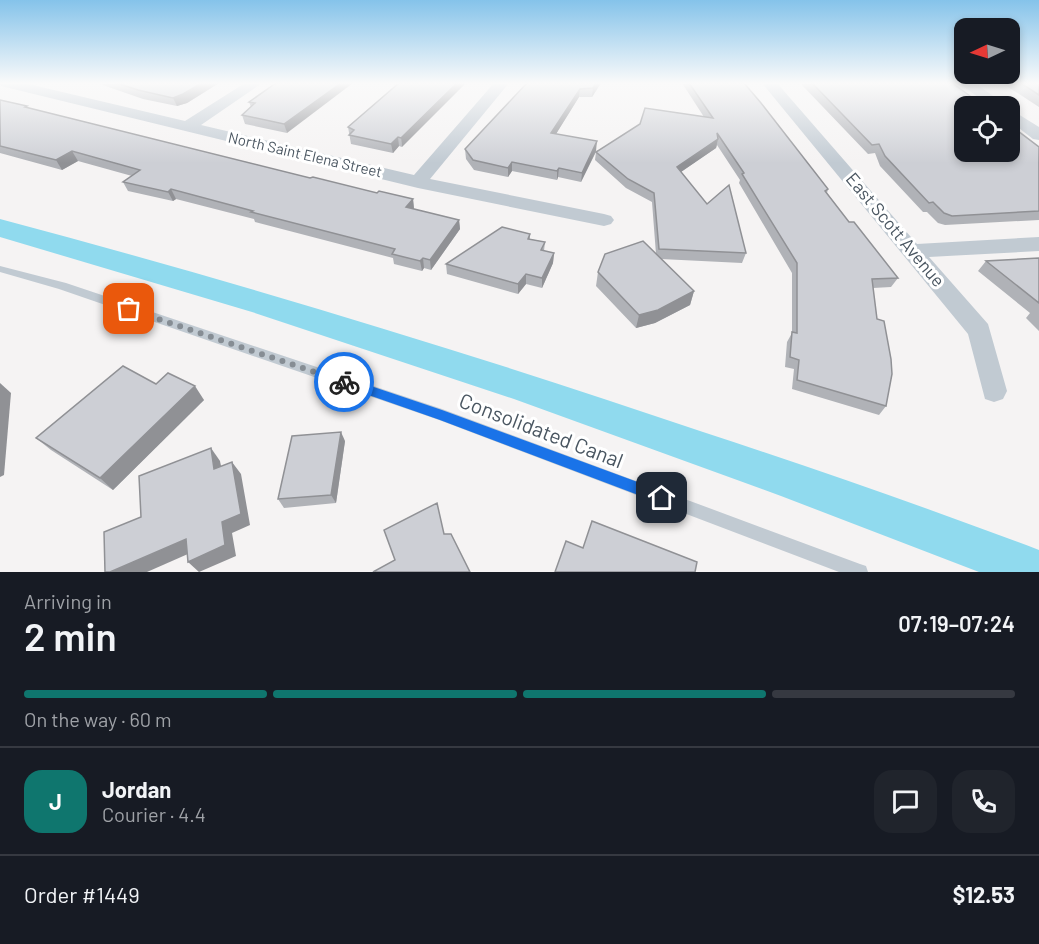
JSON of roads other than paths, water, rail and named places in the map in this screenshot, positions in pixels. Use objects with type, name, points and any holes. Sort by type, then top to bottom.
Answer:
[{"type":"street","name":"North Saint Elena Street","points":[[116,110],[418,182],[604,220]]},
{"type":"street","points":[[187,127],[214,110]]},
{"type":"street","points":[[418,182],[479,110]]},
{"type":"street","name":"East Scott Avenue","points":[[792,110],[914,251],[979,331],[994,391]]},
{"type":"street","points":[[1020,121],[1039,135]]},
{"type":"street","points":[[914,251],[1039,244]]},
{"type":"lane","name":"Consolidated Canal","points":[[0,269],[62,286],[442,415],[860,572]]},
{"type":"waterway","points":[[0,228],[263,304],[523,387],[781,477],[1037,572]]}]
